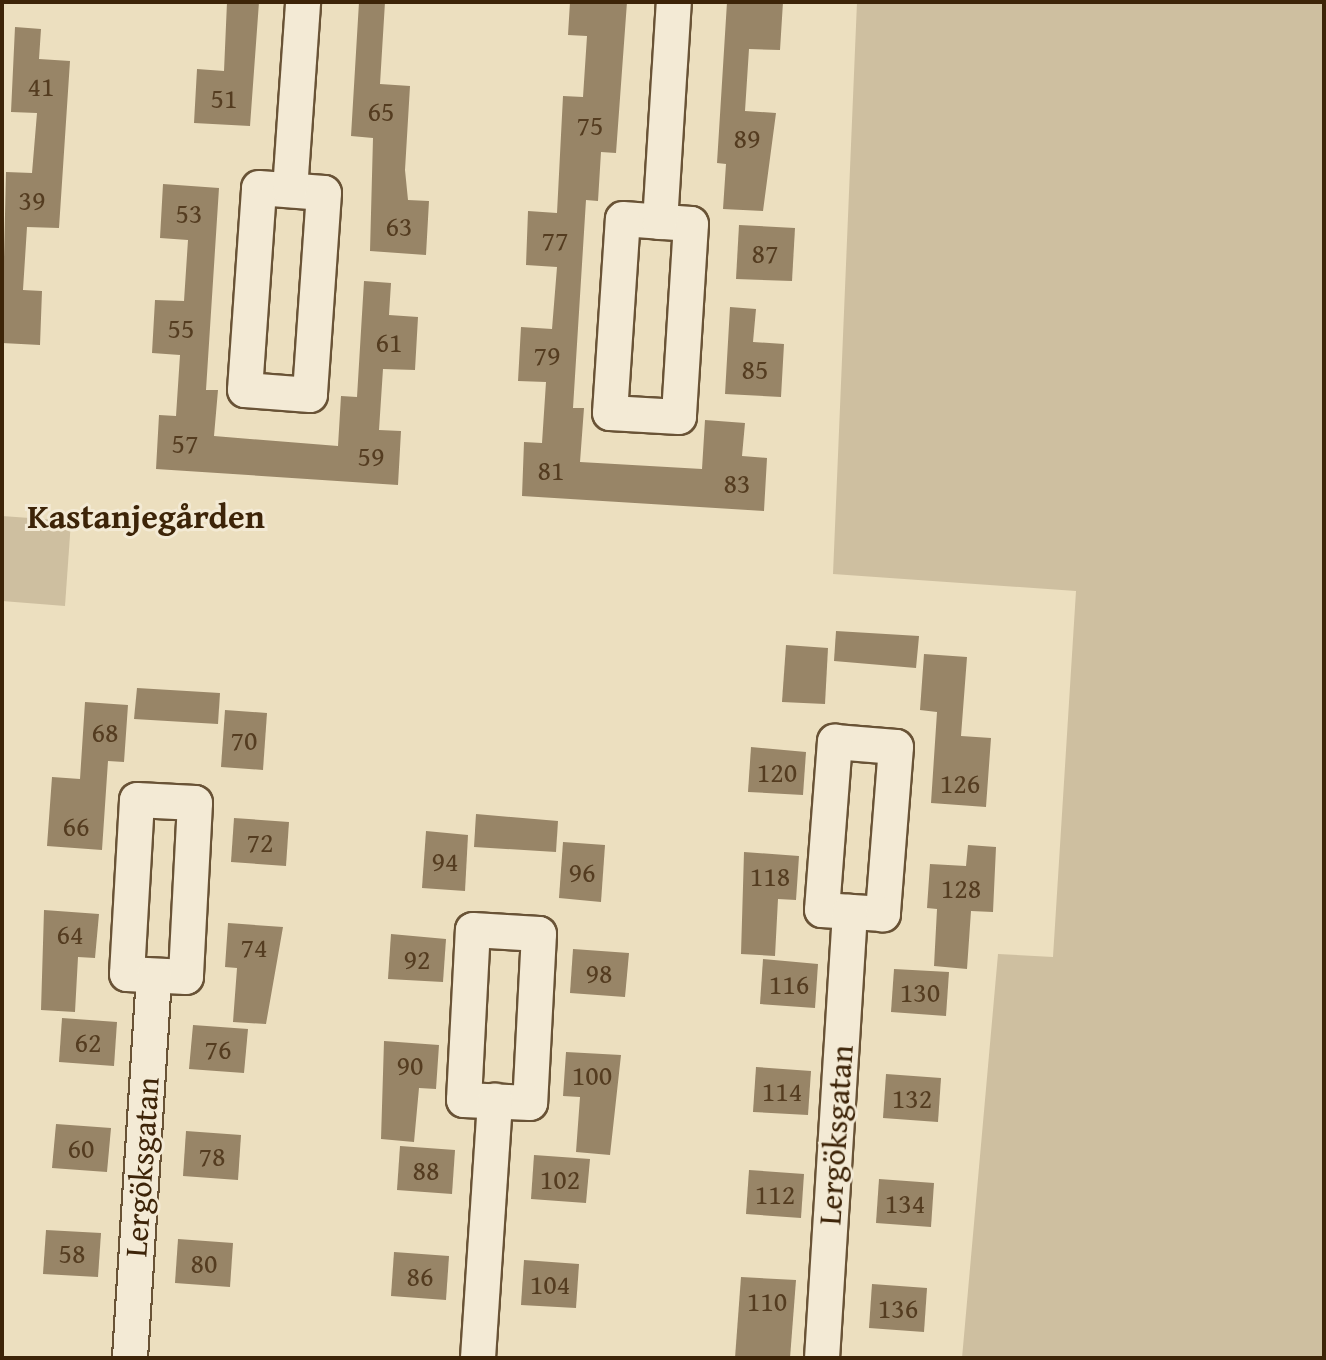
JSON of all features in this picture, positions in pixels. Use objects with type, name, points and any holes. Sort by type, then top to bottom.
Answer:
[{"type":"street","points":[[290,190],[303,2]]},
{"type":"street","points":[[660,222],[674,2]]},
{"type":"street","points":[[259,188],[290,190],[324,193],[310,395],[245,390],[259,188]]},
{"type":"street","points":[[623,219],[660,222],[691,224],[679,417],[610,413],[623,219]]},
{"type":"street","points":[[835,742],[896,747],[883,914],[850,912],[822,910],[835,742]]},
{"type":"street","points":[[137,800],[195,803],[186,977],[154,976],[127,974],[137,800]]},
{"type":"street","name":"Lergöksgatan","points":[[822,1358],[850,912]]},
{"type":"street","points":[[473,930],[539,934],[530,1103],[495,1101],[464,1100],[473,930]]},
{"type":"street","name":"Lergöksgatan","points":[[130,1358],[154,976]]},
{"type":"street","points":[[478,1358],[495,1101]]},
{"type":"shaded area","points":[[857,2],[1324,2],[1324,1358],[962,1358],[998,954],[1053,957],[1076,591],[833,574]]},
{"type":"shaded area","points":[[2,516],[71,521],[65,606],[2,601]]},
{"type":"building","points":[[227,2],[259,2],[250,126],[194,123],[197,69],[224,71]]},
{"type":"building","points":[[359,2],[385,2],[380,84],[410,86],[405,170],[408,200],[429,201],[426,255],[370,251],[373,138],[351,136]]},
{"type":"building","points":[[570,2],[627,2],[616,153],[601,152],[598,201],[586,200],[573,408],[584,408],[580,462],[702,469],[705,420],[745,423],[742,456],[767,458],[764,511],[522,496],[524,442],[542,443],[546,382],[518,381],[521,327],[552,329],[557,267],[526,265],[528,211],[557,213],[563,96],[583,97],[587,36],[568,35]]},
{"type":"building","points":[[727,2],[783,2],[780,50],[749,49],[745,111],[776,113],[763,211],[723,209],[726,164],[717,163]]},
{"type":"building","points":[[15,27],[41,29],[39,59],[70,61],[59,228],[27,227],[23,290],[42,291],[40,345],[2,343],[6,172],[32,173],[37,113],[11,112]]},
{"type":"building","points":[[163,184],[219,188],[206,390],[218,390],[214,436],[338,446],[341,396],[357,397],[364,281],[391,283],[389,315],[418,317],[415,370],[383,369],[379,430],[401,431],[398,485],[156,469],[159,415],[176,416],[180,355],[152,353],[155,300],[184,301],[188,240],[160,238]]},
{"type":"building","points":[[739,225],[795,228],[792,281],[736,279]]},
{"type":"building","points":[[730,307],[756,309],[753,342],[784,344],[781,397],[725,394]]},
{"type":"building","points":[[836,631],[919,636],[916,668],[834,661]]},
{"type":"building","points":[[786,645],[828,648],[825,704],[782,702]]},
{"type":"building","points":[[924,654],[967,657],[961,736],[991,738],[986,807],[931,803],[937,712],[920,710]]},
{"type":"building","points":[[137,688],[220,693],[218,724],[134,719]]},
{"type":"building","points":[[85,702],[128,705],[124,762],[108,761],[102,850],[47,846],[52,777],[80,779]]},
{"type":"building","points":[[225,710],[267,713],[263,770],[221,767]]},
{"type":"building","points":[[751,747],[806,752],[803,795],[748,792]]},
{"type":"building","points":[[476,814],[558,821],[556,852],[474,847]]},
{"type":"building","points":[[234,818],[289,822],[286,866],[231,862]]},
{"type":"building","points":[[426,831],[468,835],[465,891],[422,888]]},
{"type":"building","points":[[563,842],[605,845],[601,902],[559,898]]},
{"type":"building","points":[[968,845],[996,847],[993,912],[971,911],[967,969],[934,966],[937,909],[927,908],[930,864],[966,866]]},
{"type":"building","points":[[744,852],[799,856],[796,900],[778,899],[775,956],[741,954]]},
{"type":"building","points":[[44,910],[99,914],[95,958],[78,957],[75,1012],[41,1010]]},
{"type":"building","points":[[228,923],[283,927],[266,1024],[233,1022],[237,968],[225,967]]},
{"type":"building","points":[[391,934],[446,939],[443,982],[388,979]]},
{"type":"building","points":[[573,949],[629,953],[625,997],[570,993]]},
{"type":"building","points":[[763,959],[818,964],[815,1008],[760,1004]]},
{"type":"building","points":[[894,969],[949,972],[946,1016],[891,1012]]},
{"type":"building","points":[[62,1018],[117,1022],[114,1066],[59,1062]]},
{"type":"building","points":[[193,1025],[248,1029],[244,1073],[189,1069]]},
{"type":"building","points":[[384,1041],[439,1045],[436,1089],[419,1088],[414,1142],[381,1139]]},
{"type":"building","points":[[566,1052],[621,1055],[610,1155],[576,1152],[580,1097],[563,1096]]},
{"type":"building","points":[[756,1067],[811,1071],[808,1115],[753,1112]]},
{"type":"building","points":[[886,1074],[941,1078],[938,1122],[883,1118]]},
{"type":"building","points":[[56,1124],[111,1128],[107,1172],[52,1168]]},
{"type":"building","points":[[186,1131],[241,1135],[238,1180],[183,1176]]},
{"type":"building","points":[[400,1146],[455,1150],[452,1194],[397,1190]]},
{"type":"building","points":[[534,1155],[590,1159],[586,1203],[531,1199]]},
{"type":"building","points":[[749,1170],[804,1174],[801,1218],[746,1214]]},
{"type":"building","points":[[879,1179],[934,1183],[931,1227],[876,1223]]},
{"type":"building","points":[[46,1230],[101,1233],[98,1277],[43,1274]]},
{"type":"building","points":[[178,1239],[233,1243],[230,1287],[175,1283]]},
{"type":"building","points":[[394,1252],[449,1256],[446,1300],[391,1296]]},
{"type":"building","points":[[524,1260],[579,1264],[576,1308],[521,1305]]},
{"type":"building","points":[[741,1277],[796,1280],[790,1358],[735,1358]]},
{"type":"building","points":[[872,1284],[927,1288],[924,1332],[869,1328]]},
{"type":"district","name":"Kastanjegården","points":[[146,516]]}]
